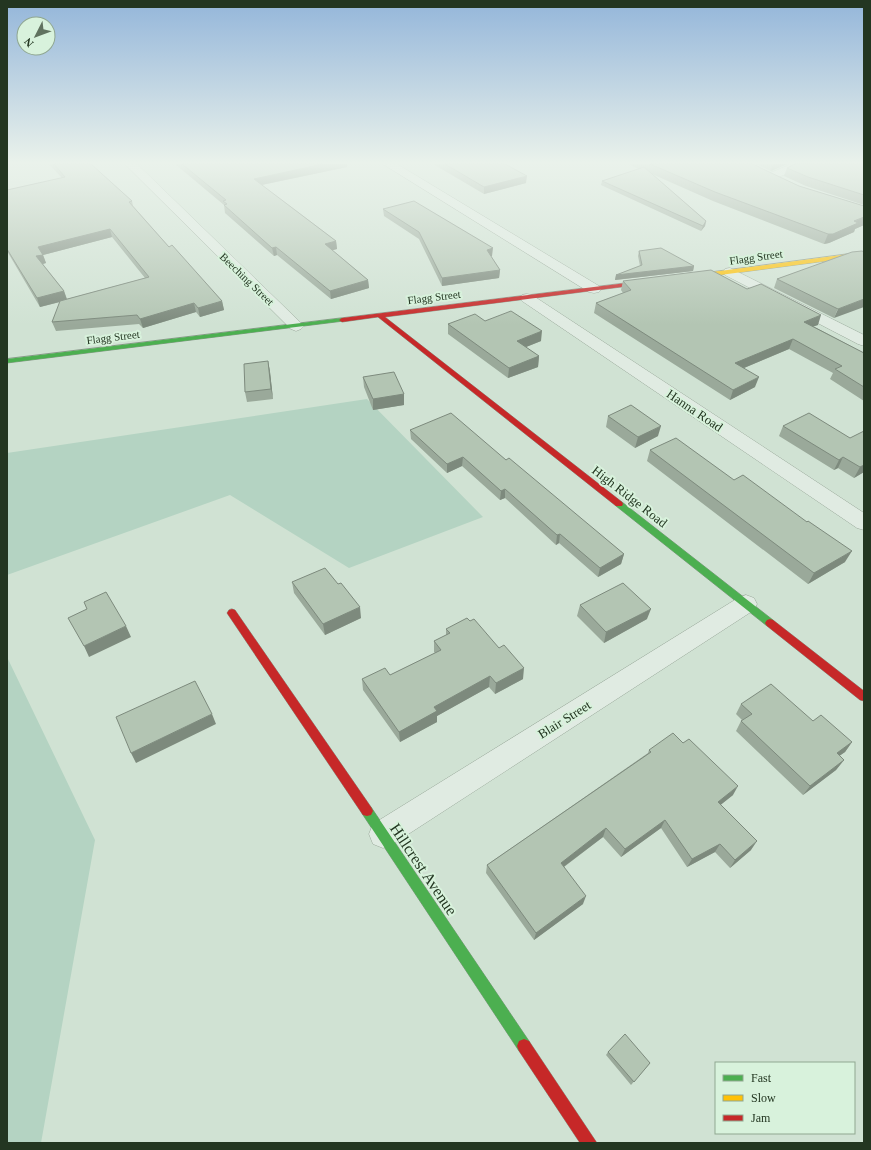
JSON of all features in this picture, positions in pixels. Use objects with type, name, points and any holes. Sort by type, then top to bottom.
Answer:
[{"type":"street","name":"Beeching Street","points":[[185,218],[296,326]]},
{"type":"street","points":[[476,218],[594,289]]},
{"type":"street","name":"Flagg Street","points":[[677,279],[864,254]]},
{"type":"street","points":[[730,272],[864,341]]},
{"type":"street","name":"Flagg Street","points":[[8,359],[380,316],[662,281]]},
{"type":"street","name":"Hanna Road","points":[[527,298],[864,523]]},
{"type":"street","name":"High Ridge Road","points":[[380,316],[864,697]]},
{"type":"street","name":"Blair Street","points":[[383,834],[746,604]]},
{"type":"street","name":"Hillcrest Avenue","points":[[232,612],[383,834],[589,1143]]},
{"type":"green space","points":[[367,399],[483,517],[349,568],[230,495],[7,575],[7,453]]},
{"type":"green space","points":[[7,657],[95,840],[41,1143],[7,1143]]},
{"type":"building","points":[[7,218],[143,218],[169,247],[172,245],[222,301],[198,308],[194,303],[140,319],[137,315],[52,322],[60,301],[149,277],[110,229],[38,247],[43,255],[36,256],[64,291],[37,298],[7,249]]},
{"type":"building","points":[[238,218],[305,218],[336,241],[325,244],[368,280],[330,291],[276,247],[272,248]]},
{"type":"building","points":[[397,218],[442,218],[493,248],[487,250],[500,270],[442,278],[419,232]]},
{"type":"building","points":[[684,218],[702,218],[706,221],[703,226]]},
{"type":"building","points":[[784,218],[862,218],[854,221],[858,223],[833,234],[828,234]]},
{"type":"building","points":[[661,248],[694,266],[616,275],[642,265],[639,251]]},
{"type":"building","points":[[852,252],[864,252],[864,299],[838,309],[777,279]]},
{"type":"building","points":[[711,270],[747,289],[761,284],[821,315],[804,322],[864,353],[864,387],[835,369],[842,366],[793,339],[735,363],[759,377],[733,390],[596,303],[631,290],[623,281]]},
{"type":"building","points":[[511,311],[542,331],[517,341],[539,356],[509,368],[448,324],[475,314],[485,321]]},
{"type":"building","points":[[268,361],[271,389],[245,392],[244,364]]},
{"type":"building","points":[[394,372],[404,394],[373,399],[363,377]]},
{"type":"building","points":[[631,405],[661,426],[638,437],[608,416]]},
{"type":"building","points":[[451,413],[506,460],[509,458],[624,554],[600,568],[560,534],[557,535],[505,489],[501,491],[463,457],[447,464],[410,430]]},
{"type":"building","points":[[809,413],[850,438],[864,431],[864,465],[860,467],[843,457],[839,460],[783,426]]},
{"type":"building","points":[[676,438],[734,480],[743,475],[807,522],[808,521],[852,551],[814,573],[650,450]]},
{"type":"building","points":[[325,568],[338,584],[341,583],[360,607],[323,624],[292,582]]},
{"type":"building","points":[[623,583],[651,609],[606,632],[580,605]]},
{"type":"building","points":[[106,592],[126,626],[84,646],[68,618],[87,609],[84,602]]},
{"type":"building","points":[[467,618],[470,621],[474,619],[499,648],[504,645],[524,668],[496,683],[490,676],[434,707],[437,711],[399,732],[362,679],[385,668],[390,675],[441,650],[434,641],[450,633],[446,629]]},
{"type":"building","points":[[195,681],[212,714],[131,753],[116,717]]},
{"type":"building","points":[[771,684],[813,721],[821,715],[852,742],[837,753],[844,760],[810,786],[741,721],[752,714],[741,704]]},
{"type":"building","points":[[673,733],[683,743],[689,739],[738,786],[718,802],[757,841],[735,860],[720,844],[692,859],[665,820],[625,849],[606,828],[561,863],[586,896],[536,933],[487,865],[651,752],[649,750]]},
{"type":"building","points":[[625,1034],[650,1063],[634,1082],[608,1052]]},
{"type":"traffic: fast","points":[[7,361],[342,320]]},
{"type":"traffic: fast","points":[[619,504],[770,623]]},
{"type":"traffic: fast","points":[[367,811],[524,1046]]},
{"type":"traffic: slow","points":[[689,277],[864,254]]},
{"type":"traffic: jam","points":[[342,320],[651,282]]},
{"type":"traffic: jam","points":[[380,316],[619,504]]},
{"type":"traffic: jam","points":[[232,613],[367,811]]},
{"type":"traffic: jam","points":[[770,623],[864,697]]},
{"type":"traffic: jam","points":[[524,1046],[589,1143]]}]
